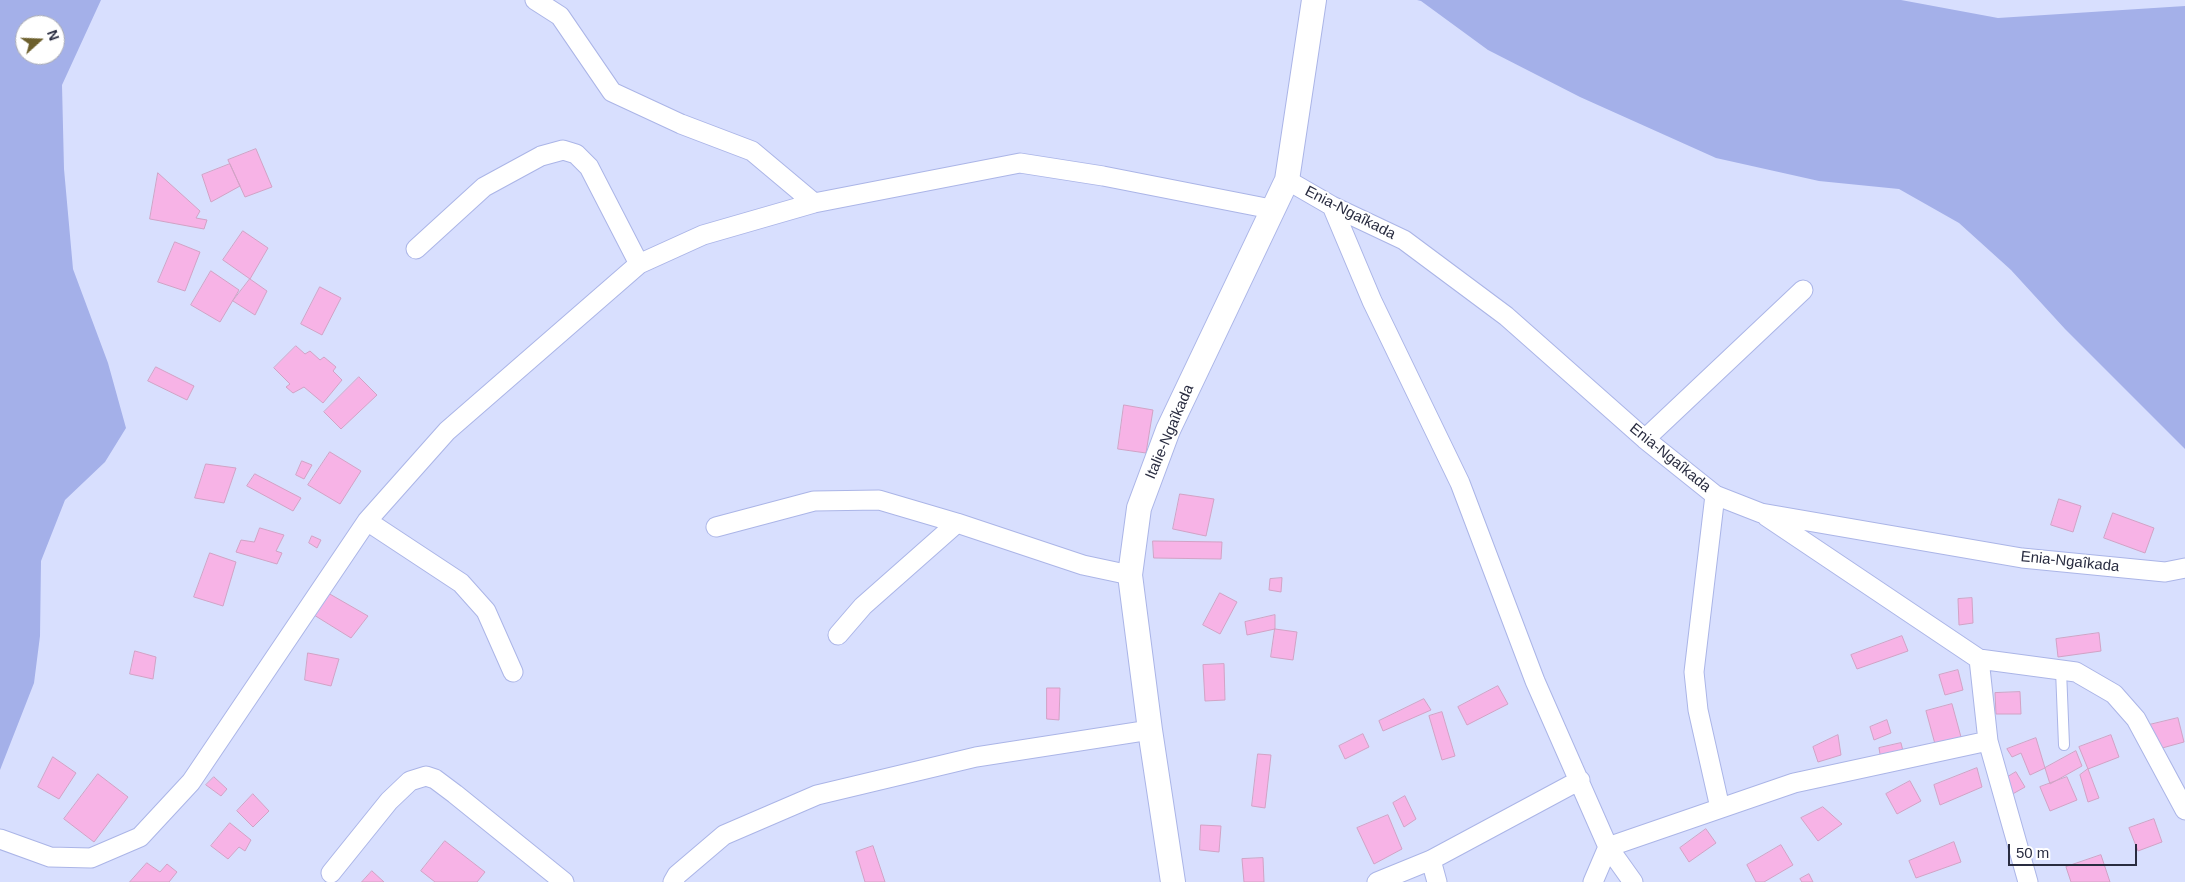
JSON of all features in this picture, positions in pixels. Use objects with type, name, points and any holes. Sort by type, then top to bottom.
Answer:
[{"type":"street","points":[[535,0],[560,8],[612,92],[681,124],[752,150],[814,203]]},
{"type":"street","name":"Italie-Ngaîkada","points":[[1173,882],[1150,730],[1130,575],[1139,508],[1168,430],[1271,209],[1287,180],[1314,0]]},
{"type":"street","points":[[416,249],[484,187],[541,156],[563,150],[576,154],[589,166],[639,264]]},
{"type":"street","points":[[0,839],[50,857],[91,858],[140,837],[191,782],[367,521],[447,431],[639,264],[703,236],[814,203],[1020,164],[1103,176],[1271,209]]},
{"type":"street","name":"Enia-Ngaîkada","points":[[1287,180],[1332,206],[1404,240],[1506,316],[1646,439],[1715,495],[1761,513],[2022,558],[2165,572],[2185,568]]},
{"type":"street","points":[[1332,206],[1372,301],[1460,483],[1535,682],[1580,780],[1608,847],[1633,882]]},
{"type":"street","points":[[1646,439],[1802,290]]},
{"type":"street","points":[[1715,495],[1694,672],[1698,710],[1720,808]]},
{"type":"street","points":[[716,526],[814,501],[879,500],[958,523],[1083,566],[1130,575]]},
{"type":"street","points":[[1761,513],[1979,658],[2076,672],[2114,694],[2136,719],[2185,810]]},
{"type":"street","points":[[367,521],[461,583],[486,611],[514,672]]},
{"type":"street","points":[[838,635],[863,606],[958,523]]},
{"type":"street","points":[[1979,658],[1988,741],[2028,882]]},
{"type":"street","points":[[672,882],[677,875],[724,835],[816,795],[976,757],[1150,730]]},
{"type":"street","points":[[1592,882],[1608,847],[1794,783],[1988,741]]},
{"type":"street","points":[[331,873],[389,801],[410,781],[426,776],[435,779],[455,794],[564,882]]},
{"type":"street","points":[[1377,882],[1431,860],[1580,780]]},
{"type":"street","points":[[1431,860],[1437,882]]},
{"type":"lane","points":[[2061,670],[2064,745]]},
{"type":"shaded area","points":[[0,0],[101,0],[62,85],[64,169],[73,269],[108,363],[126,428],[105,462],[65,500],[41,561],[40,636],[34,683],[0,770]]},
{"type":"shaded area","points":[[1417,0],[1901,0],[1998,18],[2185,6],[2185,449],[2065,329],[2011,270],[1959,223],[1899,189],[1819,181],[1716,158],[1580,97],[1488,50]]},
{"type":"building","points":[[256,149],[272,187],[245,197],[228,160]]},
{"type":"building","points":[[230,164],[240,186],[211,202],[202,175]]},
{"type":"building","points":[[158,173],[200,211],[196,218],[207,220],[204,229],[150,219]]},
{"type":"building","points":[[243,231],[268,248],[250,279],[223,260]]},
{"type":"building","points":[[175,242],[200,252],[185,291],[158,282]]},
{"type":"building","points":[[211,271],[239,290],[220,322],[191,305]]},
{"type":"building","points":[[250,279],[267,291],[255,315],[233,301]]},
{"type":"building","points":[[320,287],[341,298],[322,335],[301,324]]},
{"type":"building","points":[[296,346],[305,354],[310,351],[320,360],[324,357],[336,367],[333,371],[342,380],[323,403],[304,387],[293,393],[286,387],[290,384],[274,368]]},
{"type":"building","points":[[156,367],[194,386],[187,400],[148,381]]},
{"type":"building","points":[[359,377],[377,395],[341,429],[324,412]]},
{"type":"building","points":[[1124,405],[1153,410],[1146,453],[1118,449]]},
{"type":"building","points":[[330,452],[361,471],[340,504],[308,485]]},
{"type":"building","points":[[302,461],[312,465],[304,479],[296,475]]},
{"type":"building","points":[[206,464],[236,468],[224,503],[195,498]]},
{"type":"building","points":[[255,474],[301,498],[293,511],[247,486]]},
{"type":"building","points":[[1180,494],[1214,499],[1206,536],[1173,529]]},
{"type":"building","points":[[2059,499],[2081,506],[2073,532],[2051,525]]},
{"type":"building","points":[[2113,513],[2154,528],[2145,553],[2104,538]]},
{"type":"building","points":[[260,528],[284,535],[276,551],[282,553],[277,564],[236,552],[241,540],[254,542]]},
{"type":"building","points":[[312,536],[321,540],[317,548],[309,543]]},
{"type":"building","points":[[1153,541],[1222,542],[1221,559],[1154,558]]},
{"type":"building","points":[[210,553],[236,562],[223,606],[194,597]]},
{"type":"building","points":[[1282,578],[1281,592],[1269,590],[1270,579]]},
{"type":"building","points":[[328,593],[368,616],[351,638],[314,615]]},
{"type":"building","points":[[1220,593],[1237,602],[1220,634],[1203,625]]},
{"type":"building","points":[[1972,598],[1973,623],[1959,625],[1958,599]]},
{"type":"building","points":[[1275,615],[1275,629],[1247,635],[1245,622]]},
{"type":"building","points":[[1275,629],[1297,632],[1293,660],[1271,657]]},
{"type":"building","points":[[2099,633],[2101,651],[2058,657],[2056,639]]},
{"type":"building","points":[[1902,636],[1908,651],[1857,669],[1851,655]]},
{"type":"building","points":[[135,651],[156,657],[153,679],[130,674]]},
{"type":"building","points":[[308,653],[339,659],[331,686],[305,680]]},
{"type":"building","points":[[1224,664],[1225,700],[1205,701],[1203,665]]},
{"type":"building","points":[[1958,670],[1963,690],[1945,695],[1939,675]]},
{"type":"building","points":[[1498,686],[1508,704],[1467,725],[1458,707]]},
{"type":"building","points":[[1047,688],[1060,688],[1059,720],[1047,719]]},
{"type":"building","points":[[2020,692],[2021,714],[1996,714],[1995,693]]},
{"type":"building","points":[[1424,699],[1431,710],[1383,731],[1379,721]]},
{"type":"building","points":[[1952,704],[1961,737],[1935,744],[1926,711]]},
{"type":"building","points":[[1442,712],[1455,756],[1442,760],[1429,716]]},
{"type":"building","points":[[2178,718],[2184,742],[2155,750],[2149,725]]},
{"type":"building","points":[[1887,720],[1891,733],[1874,740],[1870,727]]},
{"type":"building","points":[[1363,734],[1369,747],[1345,759],[1339,746]]},
{"type":"building","points":[[1838,735],[1841,755],[1818,762],[1813,747]]},
{"type":"building","points":[[2111,735],[2119,757],[2088,769],[2079,747]]},
{"type":"building","points":[[2036,738],[2045,768],[2030,775],[2021,753],[2012,757],[2007,749]]},
{"type":"building","points":[[1901,743],[1904,755],[1881,760],[1879,748]]},
{"type":"building","points":[[2076,751],[2082,766],[2050,784],[2045,768]]},
{"type":"building","points":[[1258,754],[1271,755],[1265,808],[1252,806]]},
{"type":"building","points":[[53,757],[76,773],[59,799],[38,787]]},
{"type":"building","points":[[1977,768],[1982,787],[1940,805],[1934,785]]},
{"type":"building","points":[[2088,769],[2099,798],[2088,802],[2080,775]]},
{"type":"building","points":[[2016,772],[2025,787],[2009,796],[2001,781]]},
{"type":"building","points":[[98,774],[128,797],[94,842],[64,819]]},
{"type":"building","points":[[214,777],[227,789],[221,796],[206,785]]},
{"type":"building","points":[[2067,777],[2077,800],[2050,811],[2040,787]]},
{"type":"building","points":[[1910,781],[1921,801],[1897,814],[1886,794]]},
{"type":"building","points":[[253,794],[269,811],[253,827],[237,811]]},
{"type":"building","points":[[1405,796],[1416,819],[1404,827],[1393,803]]},
{"type":"building","points":[[1823,807],[1842,824],[1818,841],[1801,818]]},
{"type":"building","points":[[1388,815],[1402,849],[1374,864],[1357,828]]},
{"type":"building","points":[[2154,819],[2162,842],[2138,851],[2129,828]]},
{"type":"building","points":[[230,823],[251,840],[245,851],[239,847],[228,859],[211,846]]},
{"type":"building","points":[[1201,825],[1221,826],[1219,852],[1200,850]]},
{"type":"building","points":[[1706,829],[1716,843],[1689,862],[1680,848]]},
{"type":"building","points":[[445,841],[485,872],[477,882],[435,882],[421,871]]},
{"type":"building","points":[[1954,842],[1961,862],[1916,878],[1909,861]]},
{"type":"building","points":[[1781,845],[1793,865],[1764,882],[1756,882],[1747,865]]},
{"type":"building","points":[[873,846],[885,882],[865,882],[856,852]]},
{"type":"building","points":[[2101,855],[2110,882],[2071,882],[2066,867]]},
{"type":"building","points":[[1263,858],[1264,882],[1244,882],[1242,859]]},
{"type":"building","points":[[147,863],[160,872],[167,864],[177,872],[169,882],[130,882]]},
{"type":"building","points":[[372,871],[384,882],[362,882]]},
{"type":"building","points":[[1809,874],[1813,882],[1802,882],[1800,879]]}]
